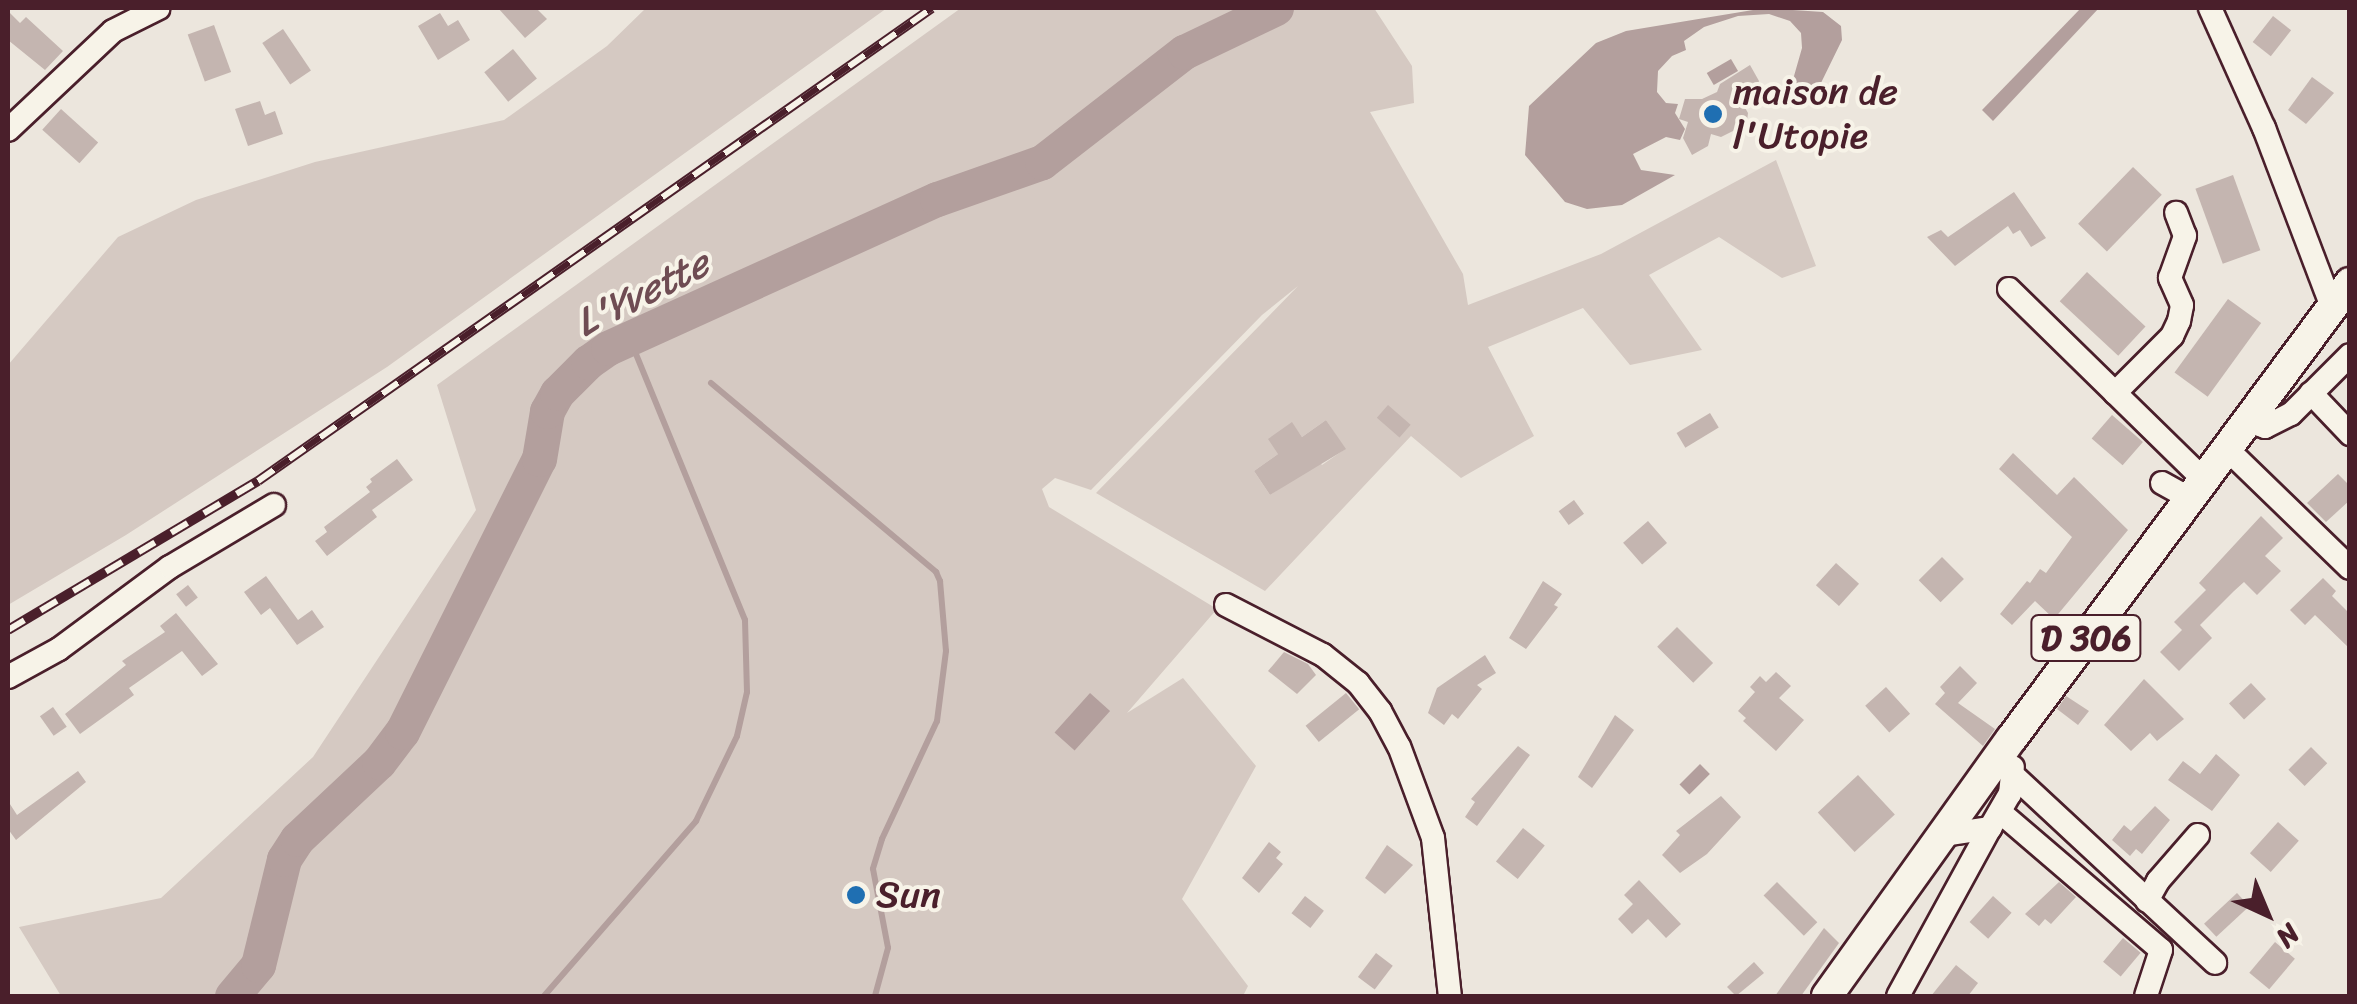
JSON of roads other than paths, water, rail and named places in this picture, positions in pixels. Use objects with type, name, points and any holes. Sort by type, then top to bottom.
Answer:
[{"type":"main road","name":"D 306","points":[[1827,996],[2012,738],[2341,295]]},
{"type":"street","points":[[8,130],[113,31],[159,8]]},
{"type":"street","points":[[2210,8],[2341,295]]},
{"type":"street","points":[[2115,393],[2172,336],[2179,321],[2182,305],[2170,278],[2185,236],[2176,213]]},
{"type":"street","points":[[2009,290],[2115,393],[2198,490]]},
{"type":"street","points":[[2247,421],[2265,427],[2291,414],[2350,355]]},
{"type":"street","points":[[2311,394],[2350,434]]},
{"type":"street","points":[[2228,449],[2350,568]]},
{"type":"street","points":[[2162,483],[2198,490]]},
{"type":"street","points":[[8,676],[58,649],[170,567],[274,505]]},
{"type":"street","points":[[1226,604],[1323,655],[1358,683],[1380,712],[1399,746],[1432,838],[1450,996]]},
{"type":"street","points":[[1898,996],[1995,820],[2014,775],[2012,738]]},
{"type":"street","points":[[2014,775],[2215,962]]},
{"type":"street","points":[[1942,835],[1995,820]]},
{"type":"street","points":[[1995,820],[2161,950],[2146,996]]},
{"type":"street","points":[[2147,901],[2158,881],[2198,835]]},
{"type":"waterway","name":"L'Yvette","points":[[232,996],[258,965],[284,859],[297,839],[379,762],[402,732],[539,459],[547,411],[557,393],[588,362],[608,348],[937,199],[1042,162],[1184,52],[1276,8]]},
{"type":"waterway","points":[[544,996],[696,821],[737,736],[747,692],[745,620],[630,339]]},
{"type":"waterway","points":[[711,383],[936,572],[940,581],[946,651],[937,721],[882,839],[873,869],[888,948],[875,996]]},
{"type":"railway","points":[[8,630],[258,481],[932,8]]},
{"type":"place","name":"maison de l'Utopie","points":[[1713,114]]},
{"type":"place","name":"Sun","points":[[856,895]]}]
